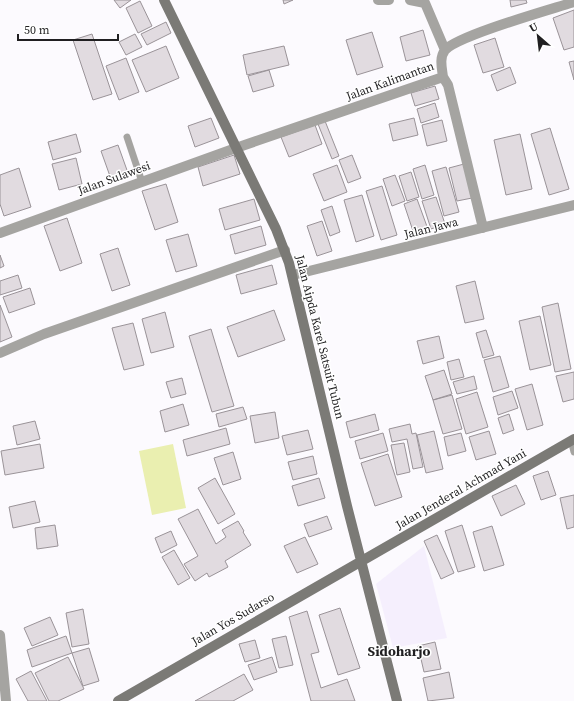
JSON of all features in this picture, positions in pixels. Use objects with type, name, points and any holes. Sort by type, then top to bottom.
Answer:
[{"type":"main road","name":"Jalan Aipda Karel Satsuit Tubun","points":[[164,0],[285,250],[294,275],[361,560],[397,701]]},
{"type":"main road","name":"Jalan Jenderal Achmad Yani","points":[[361,560],[573,440]]},
{"type":"main road","name":"Jalan Yos Sudarso","points":[[118,701],[361,560]]},
{"type":"street","points":[[378,0],[389,0]]},
{"type":"street","points":[[410,0],[425,3],[445,50]]},
{"type":"street","name":"Jalan Kalimantan","points":[[236,148],[443,77],[441,60],[445,50],[461,40],[574,2]]},
{"type":"street","points":[[443,77],[448,85],[483,228]]},
{"type":"street","name":"Jalan Sulawesi","points":[[0,233],[236,148]]},
{"type":"street","name":"Jalan Jawa","points":[[294,275],[574,205]]},
{"type":"street","points":[[0,353],[44,334],[285,250]]},
{"type":"street","points":[[0,635],[6,701]]},
{"type":"lane","points":[[127,137],[142,182]]},
{"type":"lane","points":[[573,440],[574,452]]},
{"type":"shaded area","points":[[424,546],[447,638],[393,648],[376,584]]},
{"type":"green space","points":[[173,444],[186,508],[152,515],[139,451]]},
{"type":"building","points":[[114,0],[131,0],[120,8]]},
{"type":"building","points":[[283,0],[293,0],[284,4]]},
{"type":"building","points":[[510,0],[526,0],[527,3],[511,7]]},
{"type":"building","points":[[140,1],[152,26],[138,33],[126,8]]},
{"type":"building","points":[[574,10],[574,47],[564,50],[553,18]]},
{"type":"building","points":[[166,22],[171,33],[147,45],[141,34]]},
{"type":"building","points":[[423,30],[430,55],[406,61],[400,37]]},
{"type":"building","points":[[372,32],[383,67],[357,75],[346,40]]},
{"type":"building","points":[[92,34],[112,94],[93,100],[73,40]]},
{"type":"building","points":[[135,34],[142,47],[126,55],[119,42]]},
{"type":"building","points":[[495,38],[504,67],[483,73],[474,45]]},
{"type":"building","points":[[166,46],[179,78],[146,92],[132,60]]},
{"type":"building","points":[[284,46],[289,65],[247,75],[243,55]]},
{"type":"building","points":[[126,58],[139,92],[119,100],[106,66]]},
{"type":"building","points":[[574,61],[574,80],[569,62]]},
{"type":"building","points":[[510,67],[516,83],[497,91],[491,75]]},
{"type":"building","points":[[269,70],[274,86],[253,92],[248,76]]},
{"type":"building","points":[[435,86],[439,99],[415,106],[411,93]]},
{"type":"building","points":[[435,103],[439,117],[421,123],[417,109]]},
{"type":"building","points":[[211,118],[219,138],[195,147],[188,126]]},
{"type":"building","points":[[414,118],[418,135],[393,141],[389,124]]},
{"type":"building","points":[[442,120],[447,141],[427,146],[422,125]]},
{"type":"building","points":[[325,121],[339,156],[332,159],[318,124]]},
{"type":"building","points":[[315,125],[322,144],[289,157],[281,137]]},
{"type":"building","points":[[550,128],[569,189],[549,195],[531,134]]},
{"type":"building","points":[[76,134],[81,152],[53,160],[48,142]]},
{"type":"building","points":[[520,134],[532,189],[506,195],[494,140]]},
{"type":"building","points":[[118,145],[128,173],[111,179],[101,151]]},
{"type":"building","points":[[234,155],[240,174],[203,186],[198,167]]},
{"type":"building","points":[[352,155],[361,178],[348,183],[339,160]]},
{"type":"building","points":[[76,158],[82,184],[59,190],[52,164]]},
{"type":"building","points":[[464,164],[472,198],[457,201],[449,168]]},
{"type":"building","points":[[337,165],[347,192],[324,201],[313,174]]},
{"type":"building","points":[[425,165],[434,195],[422,199],[413,169]]},
{"type":"building","points":[[446,167],[459,212],[444,216],[432,171]]},
{"type":"building","points":[[19,168],[31,207],[4,216],[0,204],[0,175]]},
{"type":"building","points":[[411,172],[419,197],[407,201],[399,176]]},
{"type":"building","points":[[395,175],[405,201],[392,206],[383,179]]},
{"type":"building","points":[[166,184],[178,222],[155,230],[142,191]]},
{"type":"building","points":[[382,186],[397,235],[381,240],[366,191]]},
{"type":"building","points":[[362,195],[374,236],[356,242],[344,200]]},
{"type":"building","points":[[436,197],[445,224],[431,229],[422,201]]},
{"type":"building","points":[[254,199],[260,220],[225,230],[219,209]]},
{"type":"building","points":[[417,199],[429,232],[415,237],[404,204]]},
{"type":"building","points":[[332,206],[340,232],[330,236],[321,210]]},
{"type":"building","points":[[67,218],[82,263],[60,271],[44,226]]},
{"type":"building","points":[[322,221],[332,251],[317,256],[307,226]]},
{"type":"building","points":[[261,226],[266,245],[235,254],[230,235]]},
{"type":"building","points":[[188,234],[197,266],[176,272],[166,240]]},
{"type":"building","points":[[118,248],[130,285],[112,291],[100,254]]},
{"type":"building","points":[[0,255],[4,266],[0,268]]},
{"type":"building","points":[[272,265],[277,284],[241,294],[236,275]]},
{"type":"building","points":[[18,275],[22,288],[0,295],[0,281]]},
{"type":"building","points":[[475,281],[484,319],[465,323],[456,286]]},
{"type":"building","points":[[30,288],[35,304],[9,313],[3,297]]},
{"type":"building","points":[[558,303],[571,369],[555,372],[542,307]]},
{"type":"building","points":[[0,305],[12,337],[0,342]]},
{"type":"building","points":[[274,310],[285,340],[238,357],[227,327]]},
{"type":"building","points":[[165,312],[174,347],[151,353],[142,319]]},
{"type":"building","points":[[540,316],[551,365],[530,370],[519,321]]},
{"type":"building","points":[[133,323],[144,365],[124,370],[112,328]]},
{"type":"building","points":[[211,329],[234,406],[212,412],[189,336]]},
{"type":"building","points":[[486,330],[494,355],[483,358],[476,333]]},
{"type":"building","points":[[439,336],[444,358],[423,364],[417,341]]},
{"type":"building","points":[[500,356],[509,387],[493,392],[484,360]]},
{"type":"building","points":[[459,359],[464,377],[451,380],[447,362]]},
{"type":"building","points":[[444,370],[452,394],[433,400],[425,376]]},
{"type":"building","points":[[574,372],[574,399],[563,402],[556,376]]},
{"type":"building","points":[[474,376],[477,389],[457,394],[453,382]]},
{"type":"building","points":[[182,378],[186,394],[171,398],[166,382]]},
{"type":"building","points":[[532,384],[543,425],[527,430],[515,389]]},
{"type":"building","points":[[512,391],[518,408],[498,415],[493,397]]},
{"type":"building","points":[[477,392],[488,427],[466,434],[456,399]]},
{"type":"building","points":[[452,395],[462,429],[443,434],[433,400]]},
{"type":"building","points":[[183,404],[189,425],[165,432],[160,411]]},
{"type":"building","points":[[243,407],[247,419],[219,427],[216,414]]},
{"type":"building","points":[[275,412],[279,438],[255,443],[250,416]]},
{"type":"building","points":[[375,414],[379,430],[350,438],[346,422]]},
{"type":"building","points":[[509,414],[514,430],[503,434],[498,418]]},
{"type":"building","points":[[35,421],[40,439],[17,445],[13,426]]},
{"type":"building","points":[[410,424],[412,434],[416,433],[423,467],[413,469],[407,439],[392,442],[389,429]]},
{"type":"building","points":[[226,428],[230,444],[187,456],[183,440]]},
{"type":"building","points":[[308,430],[313,449],[287,455],[282,436]]},
{"type":"building","points":[[434,431],[443,469],[426,473],[417,435]]},
{"type":"building","points":[[489,431],[496,454],[476,460],[469,437]]},
{"type":"building","points":[[383,433],[388,451],[360,459],[355,441]]},
{"type":"building","points":[[461,433],[466,451],[448,456],[444,437]]},
{"type":"building","points":[[404,443],[410,472],[397,475],[391,445]]},
{"type":"building","points":[[40,444],[44,468],[5,475],[1,451]]},
{"type":"building","points":[[233,452],[241,479],[223,485],[214,458]]},
{"type":"building","points":[[388,454],[402,497],[375,506],[361,463]]},
{"type":"building","points":[[313,456],[317,474],[293,480],[288,462]]},
{"type":"building","points":[[548,471],[556,495],[541,500],[533,476]]},
{"type":"building","points":[[215,478],[235,514],[218,524],[198,488]]},
{"type":"building","points":[[319,478],[325,498],[298,506],[292,486]]},
{"type":"building","points":[[516,485],[525,504],[501,516],[492,496]]},
{"type":"building","points":[[574,495],[574,527],[567,529],[560,498]]},
{"type":"building","points":[[35,501],[40,522],[13,528],[9,507]]},
{"type":"building","points":[[198,509],[216,544],[226,537],[222,530],[238,521],[251,545],[225,561],[228,567],[209,577],[207,573],[195,581],[184,564],[198,556],[178,519]]},
{"type":"building","points":[[327,516],[332,529],[309,537],[304,524]]},
{"type":"building","points":[[55,525],[58,546],[37,549],[35,528]]},
{"type":"building","points":[[462,525],[475,567],[458,572],[445,531]]},
{"type":"building","points":[[492,526],[504,565],[484,571],[473,532]]},
{"type":"building","points":[[171,531],[177,545],[161,553],[155,538]]},
{"type":"building","points":[[437,535],[454,573],[441,579],[424,541]]},
{"type":"building","points":[[305,537],[318,564],[297,573],[284,546]]},
{"type":"building","points":[[174,550],[190,578],[178,585],[162,557]]},
{"type":"building","points":[[340,608],[360,668],[338,675],[319,615]]},
{"type":"building","points":[[83,609],[89,644],[72,647],[66,613]]},
{"type":"building","points":[[307,611],[319,652],[311,654],[321,688],[347,679],[355,701],[311,701],[289,617]]},
{"type":"building","points":[[50,617],[58,635],[32,646],[24,628]]},
{"type":"building","points":[[66,636],[72,653],[32,667],[27,650]]},
{"type":"building","points":[[286,636],[293,665],[279,668],[272,639]]},
{"type":"building","points":[[255,640],[260,658],[245,662],[239,644]]},
{"type":"building","points":[[435,642],[441,669],[424,672],[418,646]]},
{"type":"building","points":[[89,648],[99,681],[83,686],[72,653]]},
{"type":"building","points":[[68,657],[84,689],[58,701],[49,701],[35,673]]},
{"type":"building","points":[[272,657],[277,672],[254,680],[248,665]]},
{"type":"building","points":[[31,671],[47,701],[28,701],[16,679]]},
{"type":"building","points":[[449,672],[454,698],[428,701],[423,678]]},
{"type":"building","points":[[244,674],[253,690],[233,701],[195,701]]},
{"type":"district","name":"Sidoharjo","points":[[399,651]]}]
